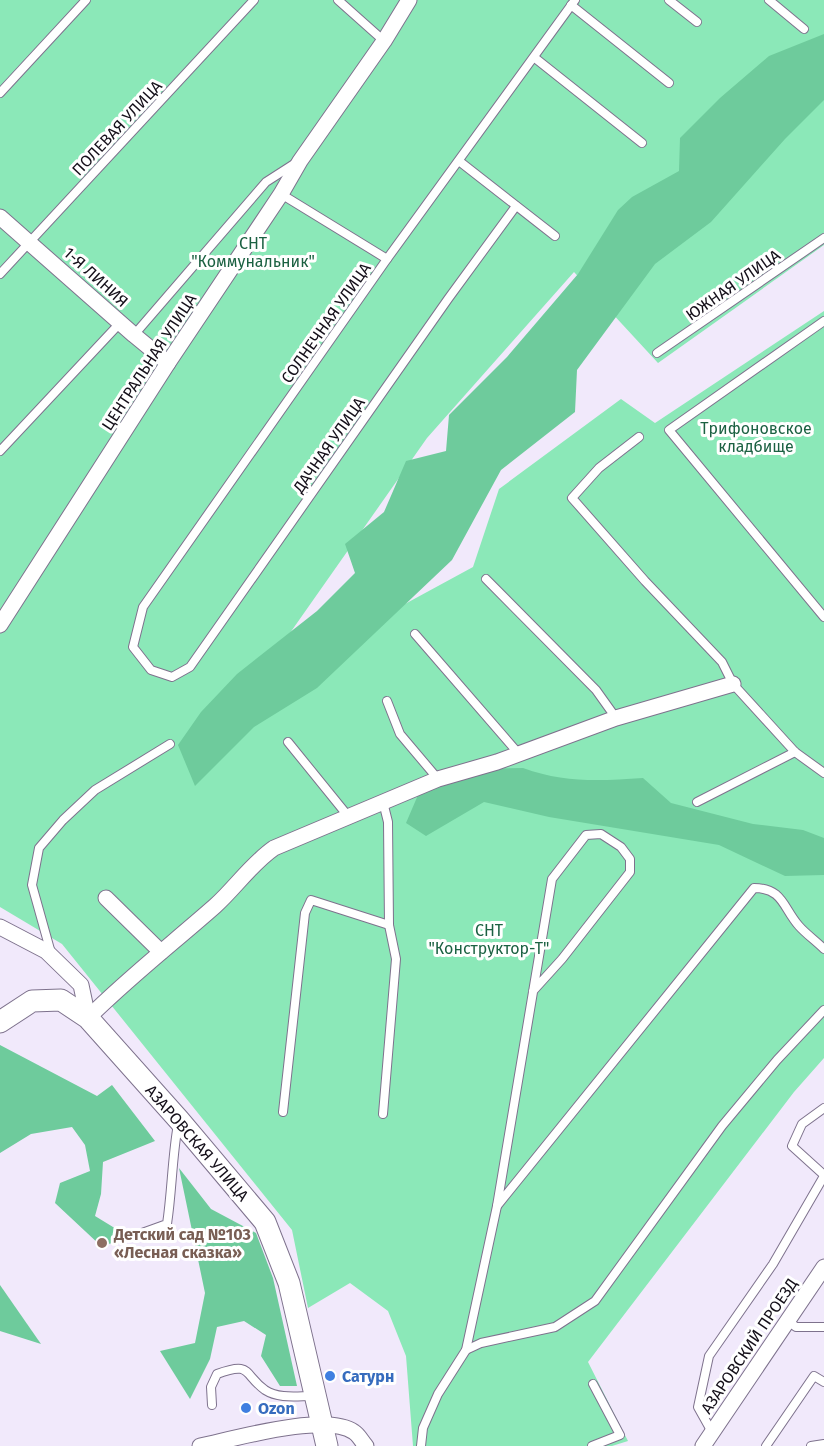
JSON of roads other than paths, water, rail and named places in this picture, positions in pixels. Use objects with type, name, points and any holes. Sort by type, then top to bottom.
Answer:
[{"type":"street","name":"ЦЕНТРАЛЬНАЯ УЛИЦА","points":[[0,625],[168,363],[281,194],[300,161],[384,41],[409,0]]},
{"type":"street","name":"1-Я ЛИНИЯ","points":[[0,217],[168,363]]},
{"type":"street","points":[[88,1018],[217,904],[262,856],[274,848],[438,779],[519,754],[616,718],[733,684]]},
{"type":"street","points":[[106,898],[161,952]]},
{"type":"street","points":[[0,927],[46,951],[81,985],[88,1018]]},
{"type":"street","name":"АЗАРОВСКАЯ УЛИЦА","points":[[0,1022],[32,1001],[61,1000],[88,1018],[179,1120],[265,1222],[289,1282],[327,1446]]},
{"type":"street","name":"АЗАРОВСКИЙ ПРОЕЗД","points":[[704,1446],[824,1267]]},
{"type":"street","points":[[200,1446],[277,1429],[321,1423],[353,1431],[366,1446]]},
{"type":"lane","points":[[0,93],[86,0]]},
{"type":"lane","name":"ПОЛЕВАЯ УЛИЦА","points":[[0,274],[254,0]]},
{"type":"lane","points":[[338,0],[384,41]]},
{"type":"lane","points":[[669,0],[697,22]]},
{"type":"lane","points":[[769,0],[804,29]]},
{"type":"lane","points":[[573,3],[669,83]]},
{"type":"lane","name":"СОЛНЕЧНАЯ УЛИЦА","points":[[151,670],[133,647],[143,607],[387,259],[573,3]]},
{"type":"lane","points":[[535,58],[642,143]]},
{"type":"lane","points":[[134,335],[266,182],[300,161]]},
{"type":"lane","points":[[459,161],[555,236]]},
{"type":"lane","points":[[281,194],[387,259]]},
{"type":"lane","name":"ДАЧНАЯ УЛИЦА","points":[[151,670],[172,677],[190,667],[448,299],[516,206]]},
{"type":"lane","name":"ЮЖНАЯ УЛИЦА","points":[[657,353],[824,238]]},
{"type":"lane","points":[[824,321],[669,430],[824,617]]},
{"type":"lane","points":[[0,451],[120,323]]},
{"type":"lane","points":[[639,436],[599,468],[572,498],[645,581],[722,662],[733,684],[795,752],[824,773]]},
{"type":"lane","points":[[486,579],[596,690],[616,718]]},
{"type":"lane","points":[[415,634],[519,754]]},
{"type":"lane","points":[[387,701],[400,734],[438,779]]},
{"type":"lane","points":[[288,742],[348,816]]},
{"type":"lane","points":[[52,957],[33,885],[39,848],[63,820],[95,790],[170,744]]},
{"type":"lane","points":[[697,802],[795,752]]},
{"type":"lane","points":[[383,802],[388,822],[389,925],[396,959],[383,1114]]},
{"type":"lane","points":[[421,1446],[423,1428],[438,1394],[466,1350],[497,1206],[533,991],[552,879],[586,835],[601,834],[621,847],[630,859],[630,872],[533,991]]},
{"type":"lane","points":[[497,1206],[754,888],[765,888],[781,898],[798,925],[824,949]]},
{"type":"lane","points":[[283,1112],[305,914],[311,900],[389,925]]},
{"type":"lane","points":[[466,1350],[481,1343],[555,1327],[595,1301],[722,1126],[777,1060],[824,1010]]},
{"type":"lane","points":[[712,1432],[698,1407],[709,1356],[773,1264],[824,1176],[792,1146],[802,1124],[824,1108]]},
{"type":"lane","points":[[142,1233],[167,1224],[172,1194],[173,1151],[179,1120]]},
{"type":"lane","points":[[788,1322],[796,1327],[824,1327]]},
{"type":"lane","points":[[212,1405],[211,1387],[217,1374],[234,1368],[248,1371],[265,1389],[281,1396],[316,1395]]},
{"type":"lane","points":[[766,1446],[814,1376],[824,1382]]},
{"type":"lane","points":[[592,1446],[620,1435],[593,1384]]},
{"type":"lane","points":[[812,1446],[824,1444]]},
{"type":"place","name":"Детский сад №103 «Лесная сказка»","points":[[102,1243]]},
{"type":"place","name":"Сатурн","points":[[330,1376]]},
{"type":"place","name":"Ozon","points":[[246,1408]]},
{"type":"park label","name":"СНТ \"Коммунальник\"","points":[[253,252]]},
{"type":"park label","name":"Трифоновское кладбище","points":[[756,437]]},
{"type":"park label","name":"СНТ \"Конструктор-Т\"","points":[[489,939]]}]
